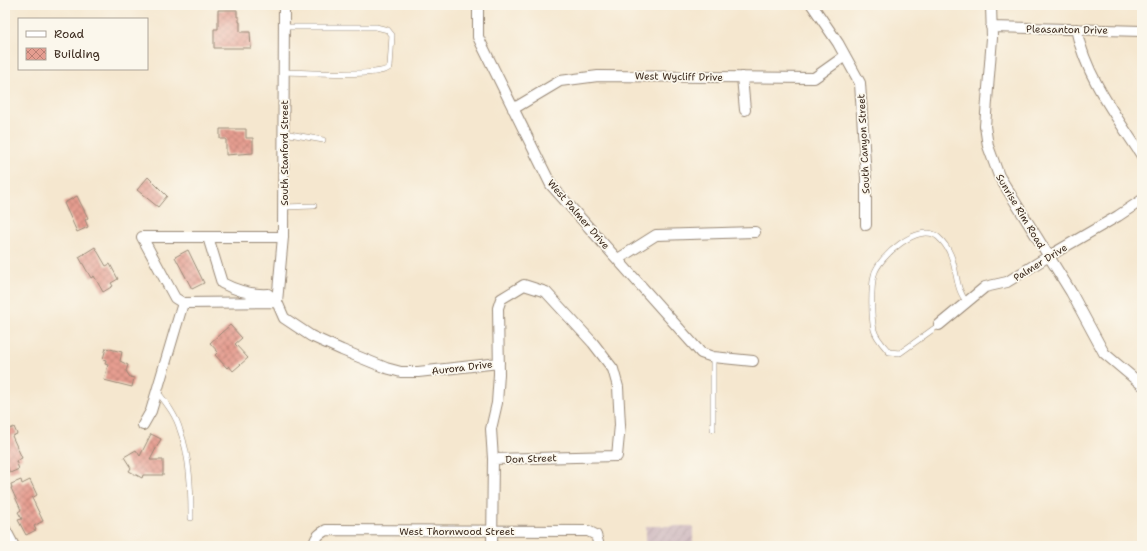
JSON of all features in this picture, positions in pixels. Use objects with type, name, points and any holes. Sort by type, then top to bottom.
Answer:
[{"type":"street","name":"South Stanford Street","points":[[278,302],[284,207],[284,5]]},
{"type":"street","name":"West Palmer Drive","points":[[478,5],[478,37],[551,185],[701,353],[753,361]]},
{"type":"street","name":"South Canyon Street","points":[[812,5],[845,56],[860,83],[866,178],[866,225]]},
{"type":"street","name":"Sunrise Rim Road","points":[[991,5],[985,126],[988,146],[1000,176],[1104,353],[1142,385]]},
{"type":"street","name":"Pleasanton Drive","points":[[991,27],[1076,28],[1142,31]]},
{"type":"street","points":[[1076,28],[1080,47],[1094,81],[1142,156]]},
{"type":"street","name":"West Wycliff Drive","points":[[513,109],[560,81],[598,76],[814,78],[845,56]]},
{"type":"street","points":[[742,77],[745,110]]},
{"type":"street","name":"Palmer Drive","points":[[939,325],[985,287],[1007,282],[1048,256],[1118,216],[1142,200]]},
{"type":"street","points":[[618,259],[656,234],[755,232]]},
{"type":"street","points":[[278,302],[183,303],[175,298],[142,237],[283,237]]},
{"type":"street","points":[[208,237],[222,283],[241,292],[268,294],[278,302]]},
{"type":"street","name":"Aurora Drive","points":[[278,302],[284,318],[311,336],[386,368],[401,372],[418,372],[499,363],[498,308],[501,299],[524,285],[546,292],[584,334],[613,370],[618,387],[619,406]]},
{"type":"street","points":[[142,425],[151,411],[183,303]]},
{"type":"street","name":"Don Street","points":[[499,363],[497,403],[491,429],[492,459],[617,456],[620,425],[619,406]]},
{"type":"street","points":[[492,459],[492,546]]},
{"type":"street","points":[[5,528],[14,546]]},
{"type":"street","name":"West Thornwood Street","points":[[314,546],[315,540],[319,534],[326,530],[588,531],[596,535],[599,546]]},
{"type":"lane","points":[[284,27],[376,27],[388,30],[392,35],[390,67],[385,71],[356,73],[284,72]]},
{"type":"lane","points":[[284,133],[323,140]]},
{"type":"lane","points":[[284,207],[314,206]]},
{"type":"lane","points":[[939,325],[900,353],[889,352],[882,344],[874,331],[872,303],[874,274],[879,263],[890,252],[911,236],[925,232],[937,235],[948,248],[956,267],[962,296],[967,302]]},
{"type":"lane","points":[[713,356],[713,429]]},
{"type":"lane","points":[[156,390],[170,407],[181,430],[191,484],[191,518]]},
{"type":"shaded area","points":[[646,526],[693,526],[693,546],[646,546]]},
{"type":"building","points":[[218,10],[237,10],[237,17],[239,17],[240,22],[240,32],[250,32],[251,48],[214,48],[214,29],[218,29]]},
{"type":"building","points":[[220,129],[246,129],[246,138],[253,138],[253,153],[226,155],[226,139],[220,139]]},
{"type":"building","points":[[148,177],[167,196],[158,207],[137,190]]},
{"type":"building","points":[[77,196],[88,218],[85,220],[88,227],[77,232],[64,203]]},
{"type":"building","points":[[95,247],[106,266],[110,264],[118,279],[111,283],[113,286],[103,292],[94,276],[91,278],[79,257]]},
{"type":"building","points":[[188,250],[204,283],[192,289],[175,257]]},
{"type":"building","points":[[230,325],[242,338],[235,344],[248,358],[233,371],[229,366],[227,368],[215,355],[218,352],[210,343]]},
{"type":"building","points":[[106,348],[122,352],[120,361],[128,365],[126,371],[130,377],[134,378],[132,387],[104,380],[108,365],[105,364],[106,360],[103,359]]},
{"type":"building","points":[[5,420],[10,429],[14,427],[17,434],[12,436],[22,458],[16,461],[19,469],[10,473],[5,462]]},
{"type":"building","points":[[151,434],[161,439],[150,460],[163,460],[163,475],[143,475],[142,478],[129,471],[131,468],[124,457],[136,450],[140,456]]},
{"type":"building","points":[[21,480],[22,484],[30,480],[37,495],[32,498],[43,521],[34,526],[36,530],[26,535],[18,520],[22,519],[18,512],[21,510],[11,488],[11,484]]}]
